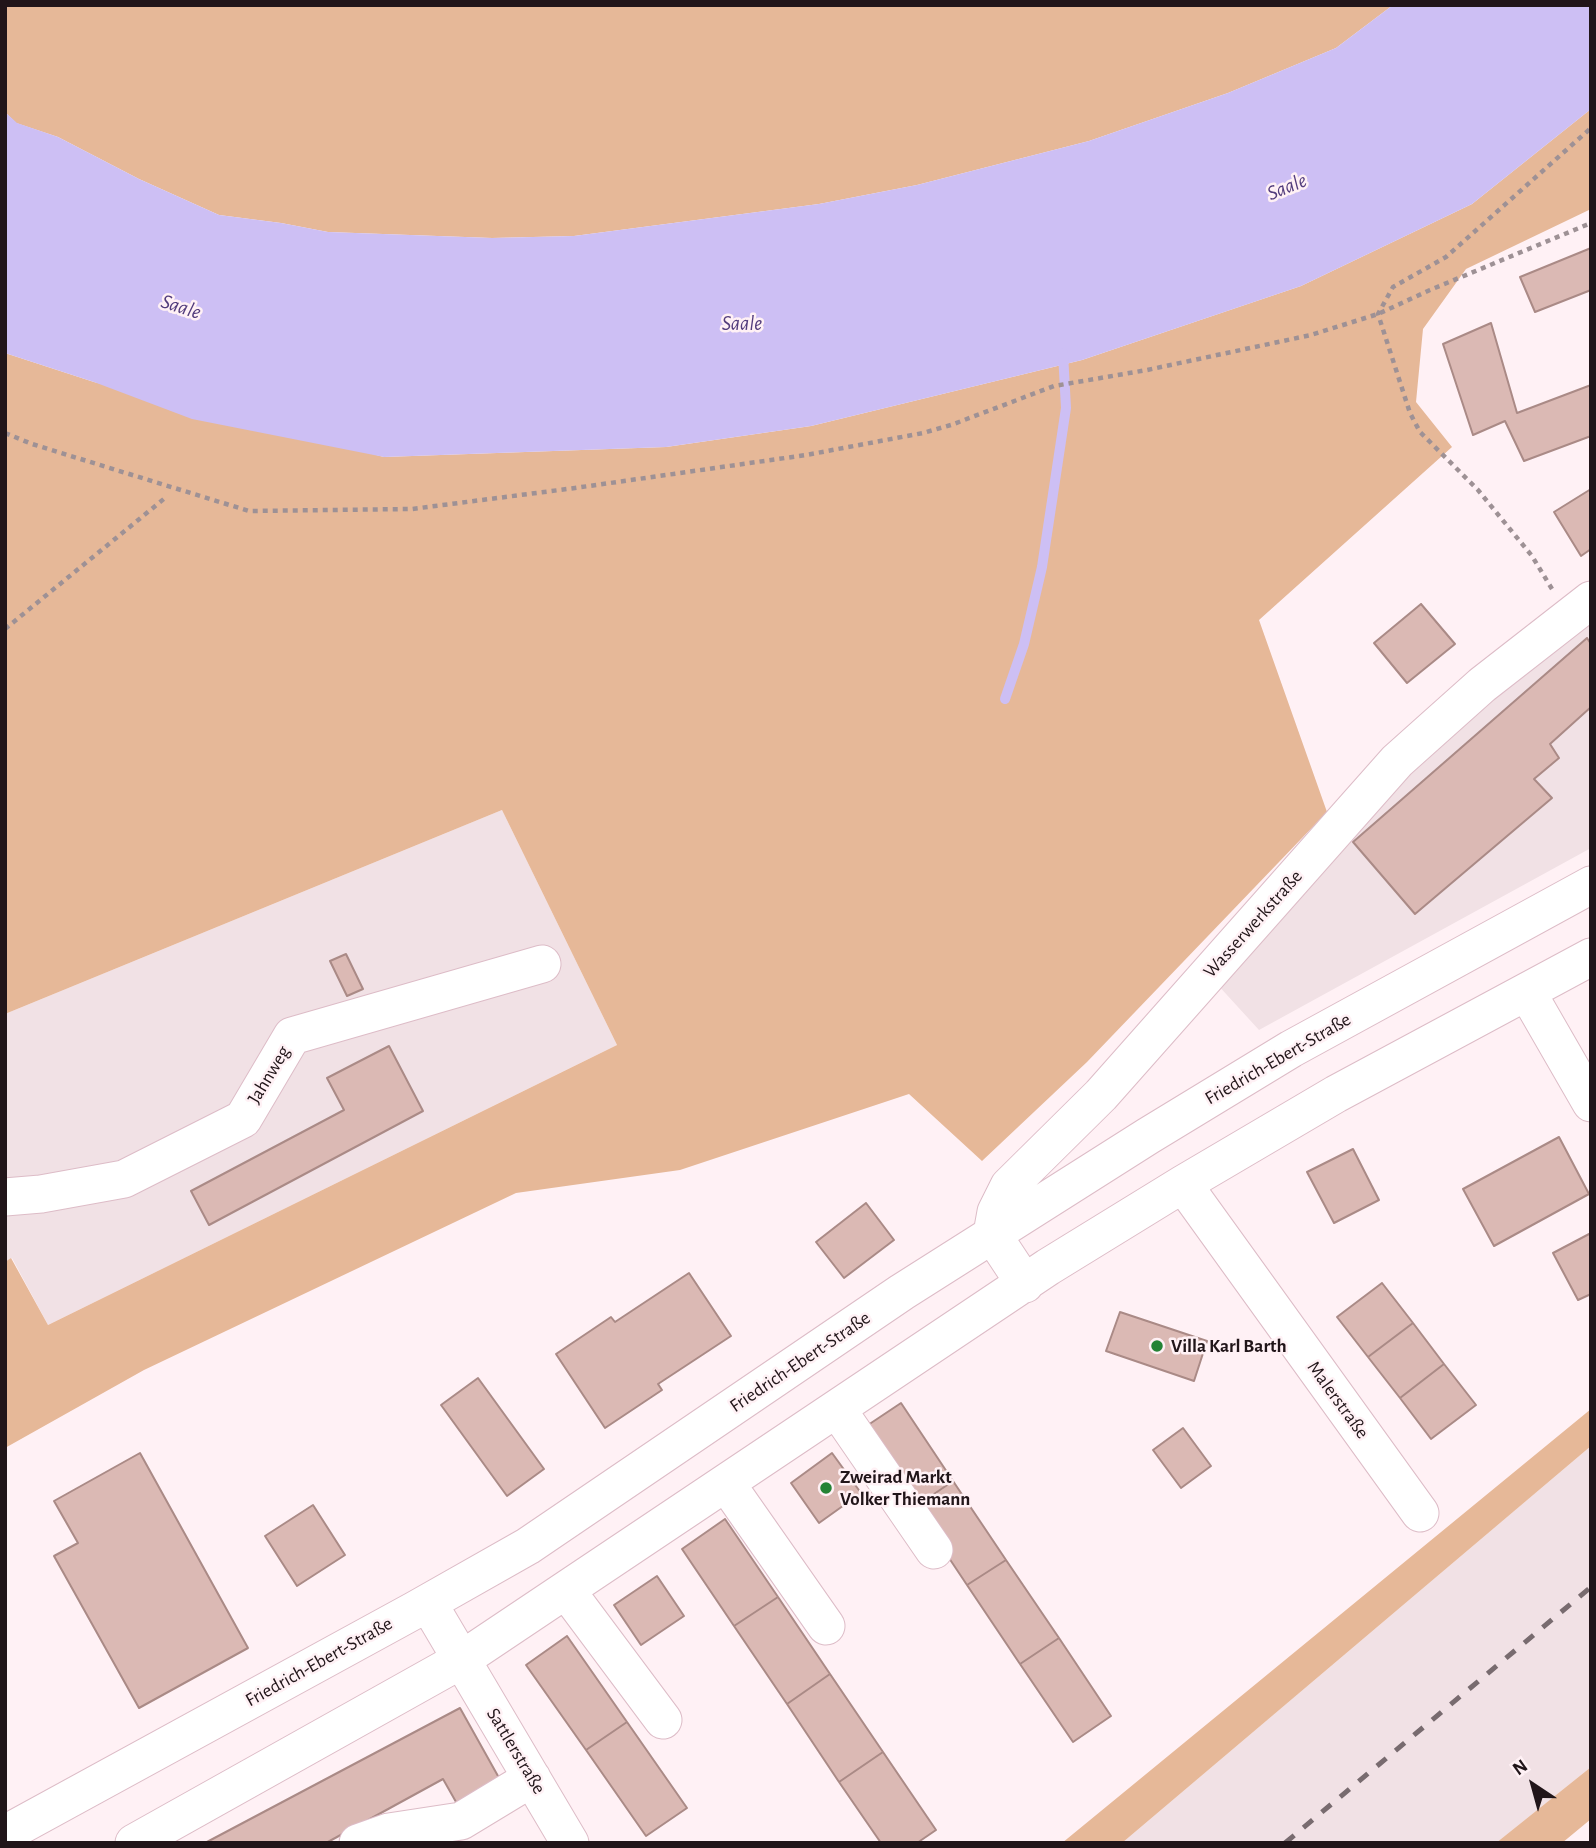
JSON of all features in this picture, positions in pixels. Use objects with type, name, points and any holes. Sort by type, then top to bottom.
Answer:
[{"type":"street","name":"Wasserwerkstraße","points":[[992,1234],[996,1212],[1009,1186],[1101,1095],[1397,761],[1482,685],[1580,608]]},
{"type":"street","name":"Friedrich-Ebert-Straße","points":[[5,1834],[528,1546],[992,1234],[1291,1049],[1591,885]]},
{"type":"street","points":[[134,1843],[461,1660],[1025,1283],[1183,1184],[1336,1094],[1591,957]]},
{"type":"street","name":"Jahnweg","points":[[5,1197],[41,1194],[124,1178],[243,1119],[292,1036],[542,964]]},
{"type":"street","points":[[1527,992],[1591,1102]]},
{"type":"street","name":"Malerstraße","points":[[1183,1184],[1420,1513]]},
{"type":"street","points":[[992,1234],[1025,1283]]},
{"type":"street","points":[[837,1409],[934,1550]]},
{"type":"street","points":[[726,1483],[826,1626]]},
{"type":"street","points":[[566,1590],[663,1720]]},
{"type":"street","name":"Sattlerstraße","points":[[428,1603],[570,1843]]},
{"type":"street","points":[[358,1843],[388,1832],[461,1821],[532,1778]]},
{"type":"path","points":[[1580,608],[1532,556],[1478,490],[1420,432],[1410,413],[1378,314],[1393,287],[1446,257],[1591,128]]},
{"type":"path","points":[[5,433],[32,444],[248,511],[412,509],[806,455],[923,433],[1054,386],[1147,370],[1311,335],[1378,314],[1591,223]]},
{"type":"path","points":[[5,629],[165,498]]},
{"type":"shaded area","points":[[5,5],[1393,5],[1336,48],[1228,93],[1089,141],[917,185],[819,204],[574,236],[492,238],[328,232],[219,215],[139,179],[58,137],[16,123],[5,112]]},
{"type":"shaded area","points":[[1591,109],[1591,209],[1466,269],[1423,329],[1416,402],[1452,447],[1259,620],[1327,812],[1087,1062],[982,1161],[909,1094],[680,1170],[516,1193],[144,1370],[5,1448],[5,1262],[11,1258],[48,1325],[617,1045],[502,810],[5,1014],[5,353],[94,382],[384,457],[666,447],[811,426],[1082,360],[1301,286],[1472,204]]},
{"type":"shaded area","points":[[1591,617],[1591,848],[1259,1030],[1216,983],[1346,833],[1474,706]]},
{"type":"shaded area","points":[[502,810],[617,1045],[48,1325],[12,1258],[5,1262],[5,1014]]},
{"type":"shaded area","points":[[1591,1409],[1591,1446],[1122,1843],[1062,1843]]},
{"type":"shaded area","points":[[1591,1446],[1591,1767],[1496,1843],[1122,1843]]},
{"type":"shaded area","points":[[1591,1767],[1591,1819],[1562,1843],[1496,1843]]},
{"type":"water","name":"Saale","points":[[1393,5],[1591,5],[1591,109],[1472,204],[1301,286],[1082,360],[811,426],[666,447],[384,457],[192,419],[94,382],[5,353],[5,112],[17,123],[58,137],[139,179],[219,215],[328,232],[492,238],[574,236],[819,204],[917,185],[1089,141],[1228,93],[1336,48]]},
{"type":"building","points":[[1591,248],[1591,290],[1535,312],[1520,277]]},
{"type":"building","points":[[1491,323],[1517,413],[1591,385],[1591,436],[1524,461],[1505,421],[1473,435],[1443,344]]},
{"type":"building","points":[[1591,489],[1591,549],[1581,556],[1554,512]]},
{"type":"building","points":[[1421,604],[1455,644],[1407,683],[1374,643]]},
{"type":"building","points":[[1587,638],[1591,644],[1591,707],[1550,744],[1559,758],[1534,779],[1552,798],[1415,914],[1353,842]]},
{"type":"building","points":[[346,954],[363,989],[347,996],[330,961]]},
{"type":"building","points":[[389,1046],[423,1111],[209,1225],[191,1191],[344,1110],[327,1078]]},
{"type":"building","points":[[1559,1137],[1589,1194],[1494,1246],[1463,1189]]},
{"type":"building","points":[[1353,1149],[1379,1200],[1334,1223],[1307,1172]]},
{"type":"building","points":[[866,1203],[894,1240],[844,1278],[816,1242]]},
{"type":"building","points":[[1591,1233],[1591,1294],[1578,1300],[1553,1253]]},
{"type":"building","points":[[689,1273],[731,1336],[658,1384],[662,1390],[605,1428],[556,1354],[611,1317],[615,1322]]},
{"type":"building","points":[[1382,1283],[1413,1323],[1368,1357],[1337,1317]]},
{"type":"building","name":"Villa Karl Barth","points":[[1120,1312],[1207,1341],[1194,1381],[1106,1351]]},
{"type":"building","points":[[1413,1323],[1444,1364],[1400,1398],[1368,1357]]},
{"type":"building","points":[[1444,1364],[1476,1405],[1431,1439],[1400,1398]]},
{"type":"building","points":[[478,1378],[544,1469],[507,1496],[441,1405]]},
{"type":"building","points":[[901,1403],[953,1481],[915,1507],[862,1429]]},
{"type":"building","points":[[1183,1428],[1211,1466],[1181,1488],[1153,1450]]},
{"type":"building","points":[[140,1453],[248,1648],[139,1708],[54,1556],[78,1543],[54,1501]]},
{"type":"building","name":"Zweirad Markt Volker Thiemann","points":[[832,1453],[861,1493],[819,1523],[791,1483]]},
{"type":"building","points":[[953,1481],[1006,1560],[967,1585],[915,1507]]},
{"type":"building","points":[[313,1505],[345,1555],[297,1586],[265,1536]]},
{"type":"building","points":[[725,1519],[778,1597],[734,1626],[682,1549]]},
{"type":"building","points":[[1006,1560],[1059,1638],[1020,1664],[967,1585]]},
{"type":"building","points":[[657,1576],[684,1616],[641,1645],[614,1605]]},
{"type":"building","points":[[778,1597],[830,1674],[787,1704],[734,1626]]},
{"type":"building","points":[[567,1636],[627,1722],[586,1750],[526,1665]]},
{"type":"building","points":[[1059,1638],[1111,1716],[1073,1742],[1020,1664]]},
{"type":"building","points":[[830,1674],[883,1752],[839,1782],[787,1704]]},
{"type":"building","points":[[460,1708],[503,1785],[460,1809],[443,1779],[326,1843],[205,1843]]},
{"type":"building","points":[[627,1722],[687,1808],[646,1836],[586,1750]]},
{"type":"building","points":[[883,1752],[936,1830],[917,1843],[881,1843],[839,1782]]},
{"type":"waterway","points":[[1005,699],[1024,644],[1042,567],[1066,408],[1063,353]]},
{"type":"railway","points":[[1285,1843],[1591,1587]]},
{"type":"place","name":"Villa Karl Barth","points":[[1157,1346]]},
{"type":"place","name":"Zweirad Markt Volker Thiemann","points":[[826,1488]]}]
